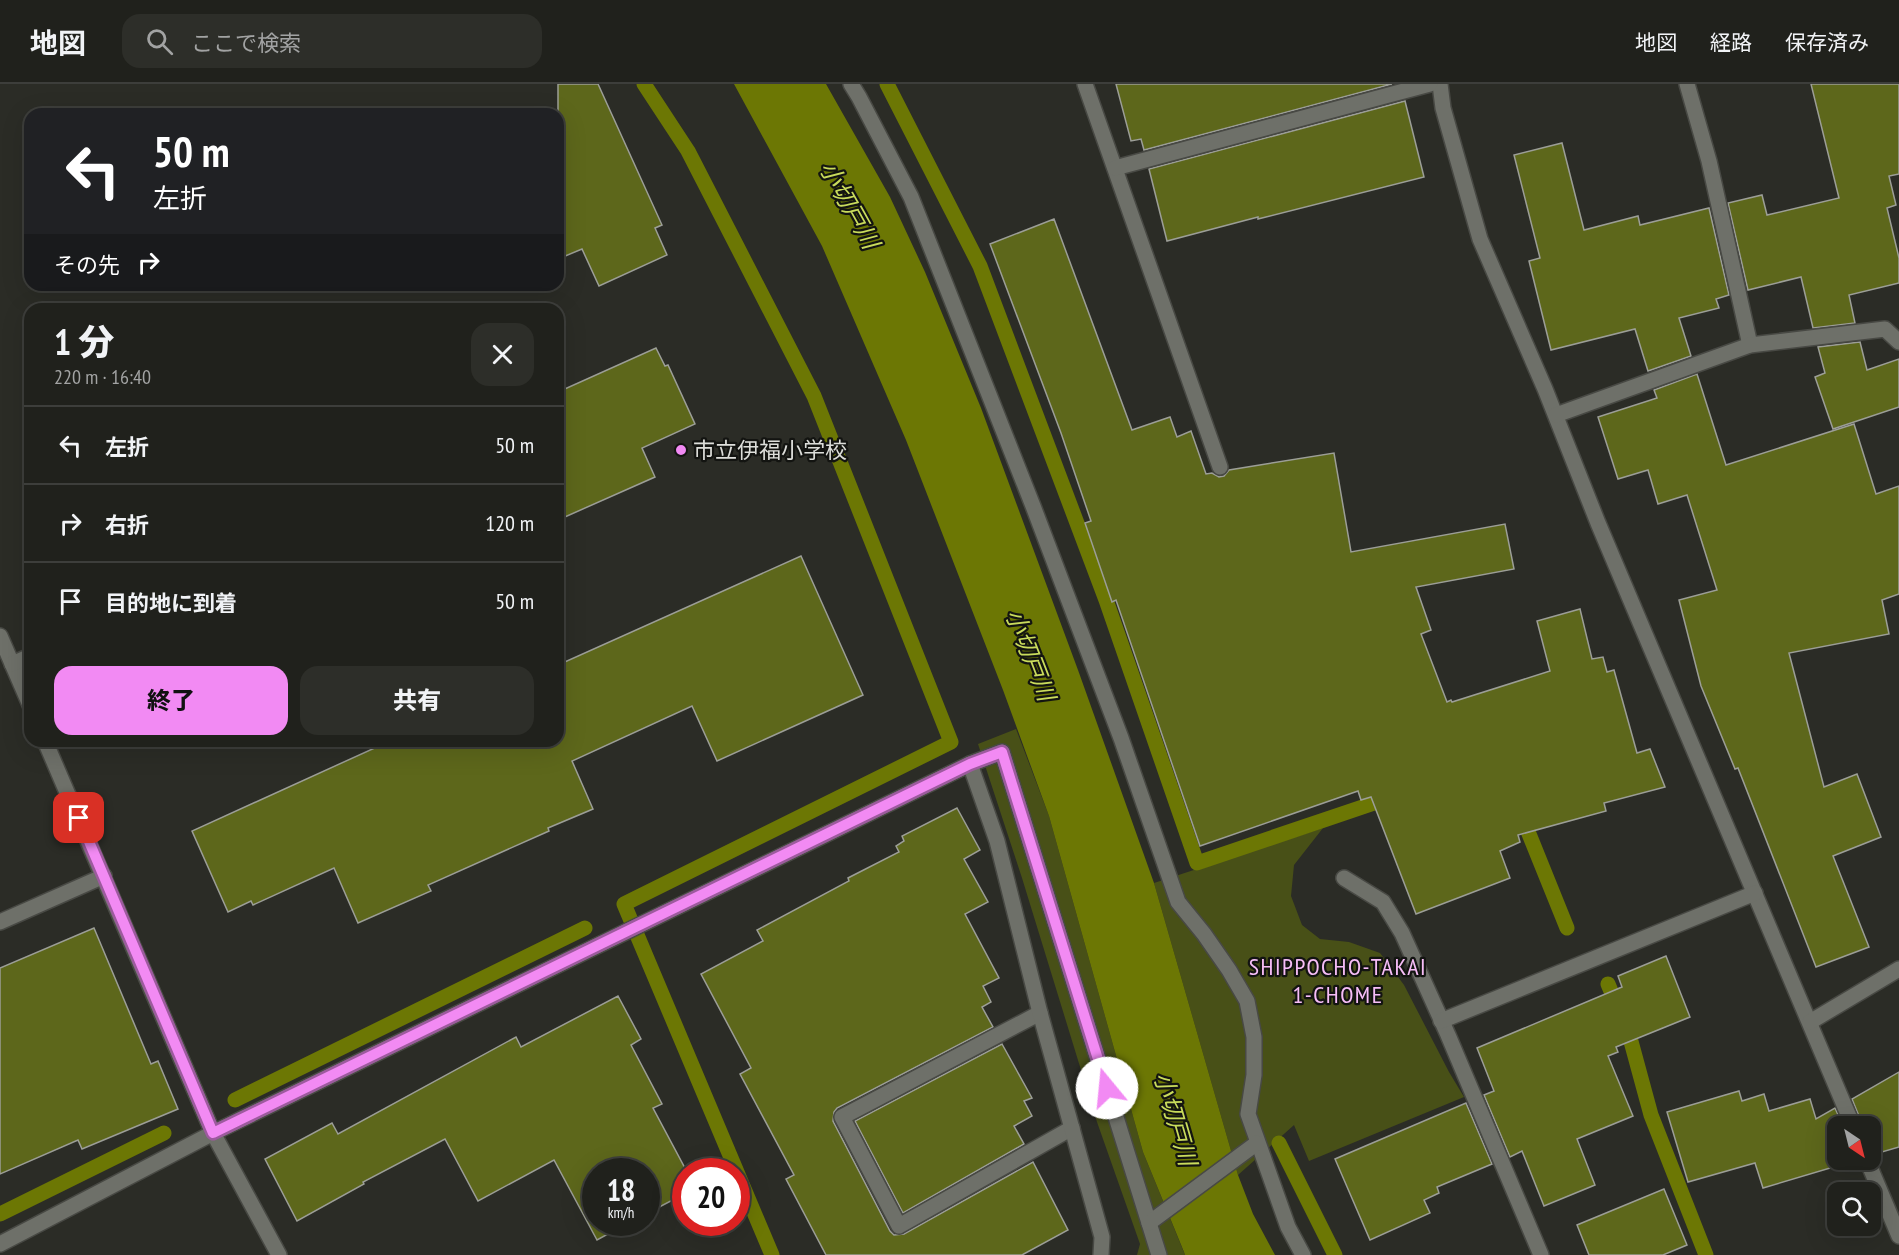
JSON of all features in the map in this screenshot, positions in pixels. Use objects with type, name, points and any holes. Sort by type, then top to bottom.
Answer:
[{"type":"street","points":[[851,84],[911,197],[1079,627],[1121,738],[1178,902],[1204,934],[1247,1001],[1254,1037],[1254,1075],[1248,1114],[1253,1145],[1288,1227],[1303,1255]]},
{"type":"street","points":[[1085,84],[1220,467]]},
{"type":"street","points":[[1115,168],[1430,84]]},
{"type":"street","points":[[1440,84],[1443,108],[1480,239],[1556,415],[1598,523],[1849,1116]]},
{"type":"street","points":[[1687,84],[1709,161],[1750,345]]},
{"type":"street","points":[[1556,415],[1750,345],[1885,328],[1899,342]]},
{"type":"street","points":[[0,636],[24,691]]},
{"type":"street","points":[[12,664],[24,659]]},
{"type":"street","points":[[48,747],[213,1133],[279,1255]]},
{"type":"street","points":[[0,1244],[213,1133],[970,764],[1002,752],[1153,1220],[1160,1255]]},
{"type":"street","points":[[970,764],[997,841],[1040,1013],[1102,1237],[1101,1255]]},
{"type":"street","points":[[0,922],[104,876]]},
{"type":"street","points":[[1344,878],[1383,902],[1402,933],[1442,1021],[1541,1255]]},
{"type":"street","points":[[1442,1021],[1755,893]]},
{"type":"street","points":[[1810,1022],[1899,969]]},
{"type":"street","points":[[1040,1013],[842,1117],[899,1226],[1072,1128]]},
{"type":"street","points":[[1153,1220],[1253,1145]]},
{"type":"street","points":[[1871,1170],[1899,1236]]},
{"type":"shaded area","points":[[1016,729],[1049,816],[1143,1152],[1185,1255],[1137,1255],[1140,1244],[1097,1122],[978,744]]},
{"type":"shaded area","points":[[1323,828],[1294,865],[1291,896],[1302,925],[1320,939],[1349,942],[1380,953],[1404,985],[1464,1097],[1309,1161],[1294,1125],[1238,1175],[1154,883]]},
{"type":"water","name":"小切戸川","points":[[734,84],[826,84],[890,197],[925,272],[981,408],[1154,883],[1238,1175],[1253,1214],[1275,1255],[1185,1255],[1143,1152],[1049,816],[1003,690],[906,440],[822,246]]},
{"type":"building","points":[[558,84],[598,84],[662,225],[655,228],[667,255],[599,286],[582,249],[564,256],[564,108],[558,108]]},
{"type":"building","points":[[1116,84],[1392,84],[1144,150],[1141,139],[1131,141]]},
{"type":"building","points":[[1811,84],[1899,84],[1899,174],[1889,176],[1896,205],[1887,208],[1899,258],[1899,283],[1849,295],[1855,323],[1813,328],[1801,277],[1748,290],[1728,203],[1762,195],[1767,215],[1839,198]]},
{"type":"building","points":[[1405,101],[1424,177],[1167,241],[1149,169]]},
{"type":"building","points":[[1562,143],[1584,230],[1638,216],[1640,225],[1709,208],[1729,295],[1716,299],[1719,308],[1679,318],[1691,356],[1648,371],[1635,329],[1551,350],[1529,261],[1540,258],[1514,155]]},
{"type":"building","points":[[1054,219],[1132,430],[1170,417],[1177,437],[1191,431],[1206,474],[1212,473],[1219,477],[1224,476],[1229,470],[1334,453],[1351,552],[1505,524],[1514,569],[1416,587],[1431,630],[1421,634],[1447,702],[1550,671],[1537,621],[1580,609],[1592,659],[1603,657],[1607,672],[1614,670],[1637,753],[1650,749],[1665,787],[1604,803],[1606,811],[1518,835],[1520,842],[1500,851],[1510,878],[1416,914],[1371,797],[1361,800],[1358,791],[1200,846],[1116,600],[1112,602],[1085,523],[1091,521],[1061,433],[990,244]]},
{"type":"building","points":[[1860,342],[1867,370],[1899,359],[1899,407],[1833,429],[1815,377],[1825,373],[1818,347]]},
{"type":"building","points":[[656,348],[665,366],[668,365],[695,424],[642,448],[655,477],[564,517],[564,389]]},
{"type":"building","points":[[1697,374],[1726,465],[1854,424],[1876,494],[1899,486],[1899,594],[1882,600],[1889,634],[1789,653],[1824,787],[1857,774],[1881,837],[1833,856],[1869,947],[1816,967],[1738,768],[1735,769],[1701,686],[1679,600],[1717,590],[1687,495],[1658,504],[1648,470],[1618,479],[1598,417],[1657,398],[1654,390]]},
{"type":"building","points":[[801,556],[863,695],[717,761],[692,706],[572,761],[593,809],[428,885],[431,891],[358,923],[334,868],[253,905],[251,901],[228,912],[192,831],[377,747],[564,747],[564,662]]},
{"type":"building","points":[[957,808],[980,850],[964,859],[988,902],[965,914],[999,978],[983,986],[991,1002],[982,1007],[993,1027],[837,1108],[833,1121],[894,1235],[904,1234],[1033,1162],[1068,1230],[1022,1255],[826,1255],[786,1179],[794,1175],[740,1074],[751,1068],[701,974],[763,941],[757,930],[899,852],[896,846],[904,841],[902,836]]},
{"type":"building","points":[[94,928],[151,1064],[158,1061],[178,1109],[82,1149],[78,1140],[0,1174],[0,968]]},
{"type":"building","points":[[1666,956],[1690,1017],[1616,1047],[1618,1052],[1608,1056],[1633,1116],[1577,1139],[1595,1185],[1544,1206],[1522,1151],[1510,1157],[1484,1095],[1494,1091],[1477,1048],[1622,987],[1618,976]]},
{"type":"building","points":[[618,996],[641,1039],[631,1045],[662,1104],[653,1108],[680,1158],[672,1158],[672,1200],[660,1207],[660,1158],[582,1158],[582,1212],[554,1160],[478,1201],[445,1139],[363,1182],[364,1184],[297,1221],[265,1159],[332,1123],[338,1134],[516,1037],[521,1047]]},
{"type":"building","points":[[1002,1044],[1032,1098],[1024,1101],[1032,1116],[1014,1126],[1024,1144],[903,1213],[855,1121]]},
{"type":"building","points":[[1899,1072],[1899,1147],[1881,1152],[1881,1116],[1859,1116],[1852,1099]]},
{"type":"building","points":[[1739,1091],[1742,1101],[1764,1094],[1769,1111],[1810,1099],[1816,1119],[1835,1108],[1839,1116],[1827,1116],[1827,1169],[1763,1188],[1755,1163],[1688,1182],[1667,1112]]},
{"type":"building","points":[[1466,1103],[1492,1164],[1437,1187],[1439,1193],[1424,1200],[1430,1213],[1370,1240],[1335,1159]]},
{"type":"building","points":[[1664,1189],[1687,1245],[1663,1255],[1589,1255],[1577,1225]]},
{"type":"waterway","points":[[644,84],[688,151],[814,396],[951,742],[624,904],[772,1255]]},
{"type":"waterway","points":[[887,84],[980,266],[1106,600],[1197,863],[1392,797]]},
{"type":"waterway","points":[[1521,814],[1567,928]]},
{"type":"waterway","points":[[235,1100],[585,928]]},
{"type":"waterway","points":[[1608,984],[1629,1034],[1651,1115],[1706,1255]]},
{"type":"waterway","points":[[0,1214],[164,1133]]},
{"type":"waterway","points":[[1279,1143],[1335,1255]]},
{"type":"place","name":"市立伊福小学校","points":[[681,450]]},
{"type":"district","name":"SHIPPOCHO-TAKAI 1-CHOME","points":[[1338,981]]},
{"type":"route","points":[[79,818],[213,1133],[970,764],[1002,752],[1107,1088]]}]
